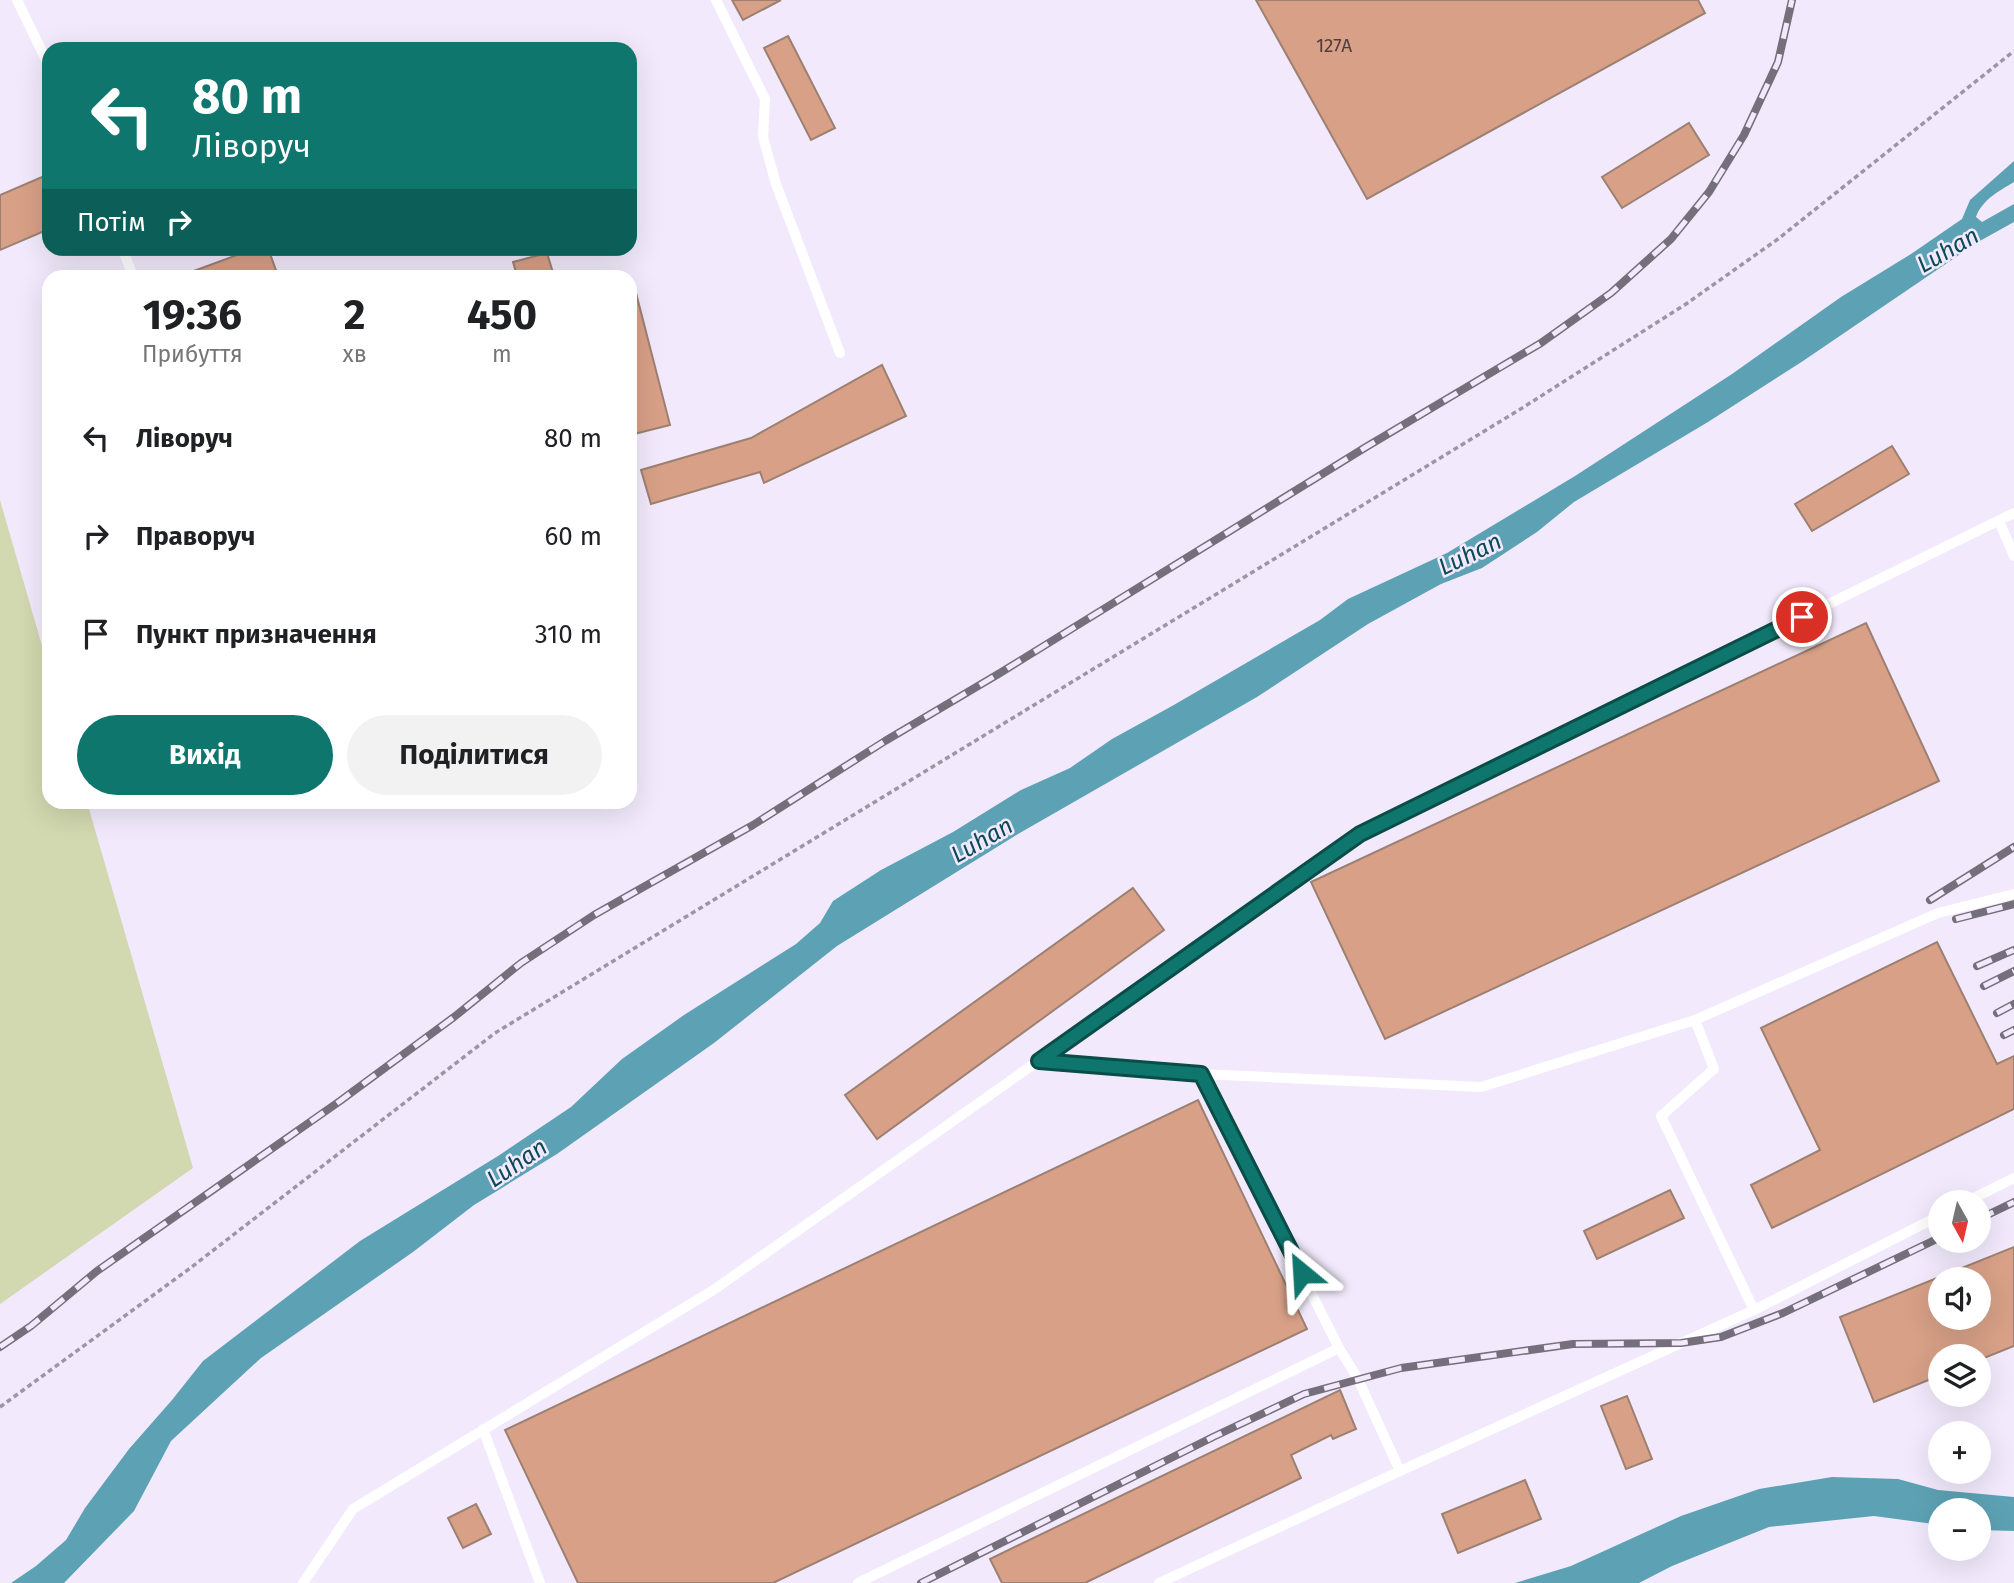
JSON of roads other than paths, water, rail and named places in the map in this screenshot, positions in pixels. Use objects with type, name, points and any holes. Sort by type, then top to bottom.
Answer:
[{"type":"lane","points":[[17,0],[42,52]]},
{"type":"lane","points":[[716,0],[765,99],[763,137],[776,184],[840,353]]},
{"type":"lane","points":[[303,1583],[353,1510],[715,1289],[1360,834],[2014,513]]},
{"type":"lane","points":[[1998,521],[2014,556]]},
{"type":"lane","points":[[1039,1061],[1201,1074],[1480,1087],[1695,1020],[1938,913],[2014,894]]},
{"type":"lane","points":[[1695,1020],[1714,1069],[1661,1116],[1754,1310]]},
{"type":"lane","points":[[1201,1074],[1339,1348],[1358,1379],[1400,1471]]},
{"type":"lane","points":[[1990,1190],[2014,1178]]},
{"type":"lane","points":[[1159,1583],[1754,1310],[1928,1222]]},
{"type":"lane","points":[[858,1583],[1339,1348]]},
{"type":"lane","points":[[483,1429],[540,1583]]},
{"type":"water","name":"Luhan","points":[[2014,161],[2014,182],[1987,201],[1976,217],[1982,222],[2014,204],[2014,222],[1978,242],[1708,422],[1574,502],[1537,532],[1482,568],[1441,584],[1368,624],[1257,697],[1018,834],[837,946],[714,1043],[557,1154],[474,1205],[413,1252],[261,1358],[171,1441],[134,1511],[64,1583],[11,1583],[66,1540],[85,1508],[129,1449],[203,1361],[360,1241],[498,1156],[571,1107],[622,1059],[684,1015],[796,944],[820,923],[833,901],[881,870],[953,832],[1021,790],[1070,768],[1112,739],[1320,620],[1348,599],[1447,553],[1575,476],[1962,219],[1970,200]]},
{"type":"water","points":[[1832,1477],[1898,1479],[1938,1490],[2014,1497],[2014,1531],[1991,1530],[1991,1498],[1928,1498],[1928,1523],[1874,1516],[1769,1527],[1672,1566],[1639,1583],[1515,1583],[1571,1566],[1681,1516],[1759,1489]]},
{"type":"railway","points":[[0,1347],[31,1326],[97,1271],[340,1101],[454,1017],[521,963],[594,915],[753,825],[885,741],[1541,343],[1611,293],[1671,239],[1709,192],[1744,135],[1778,62],[1792,0]]},
{"type":"railway","points":[[1930,900],[2014,847]]},
{"type":"railway","points":[[1956,919],[2014,904]]},
{"type":"railway","points":[[1977,966],[2014,950]]},
{"type":"railway","points":[[1984,986],[2014,971]]},
{"type":"railway","points":[[1997,1013],[2014,1004]]},
{"type":"railway","points":[[2004,1035],[2014,1030]]},
{"type":"railway","points":[[1992,1213],[2014,1202]]},
{"type":"railway","points":[[921,1583],[1304,1394],[1401,1368],[1573,1344],[1681,1343],[1721,1337],[1783,1313],[1928,1243]]}]
